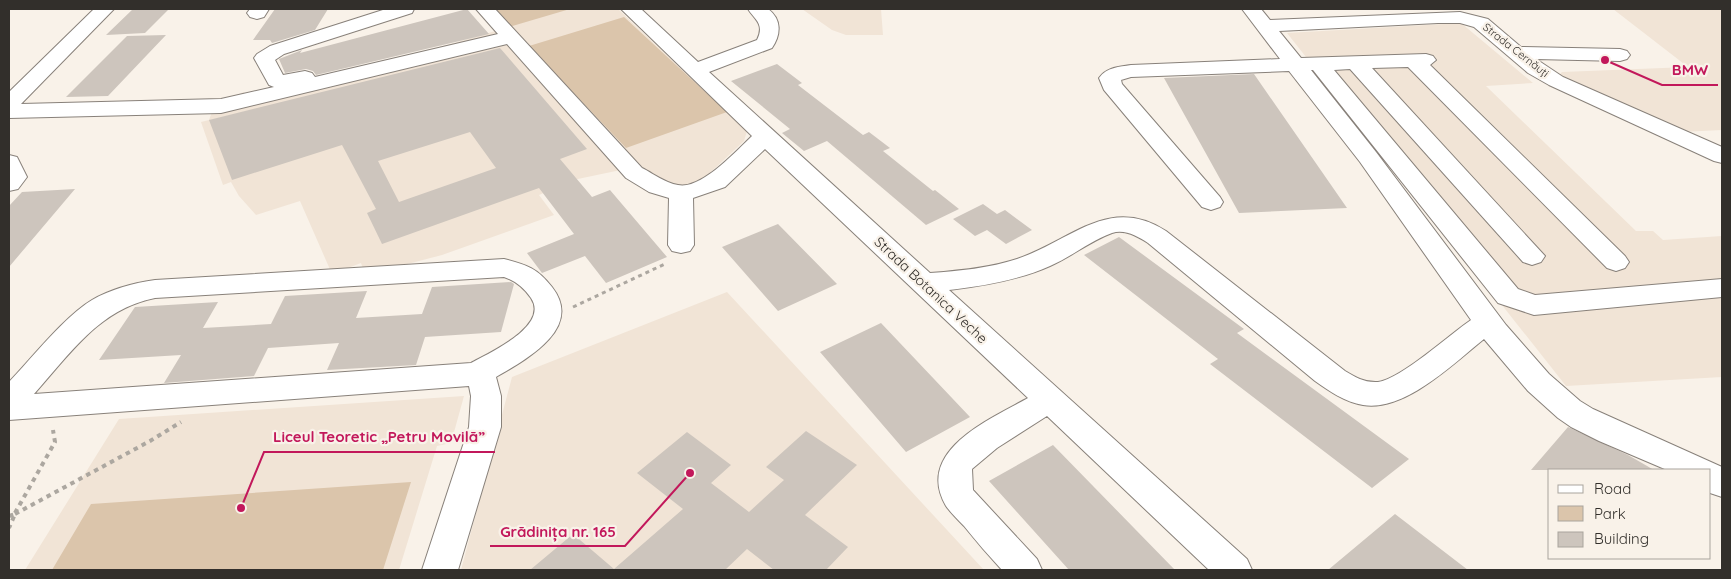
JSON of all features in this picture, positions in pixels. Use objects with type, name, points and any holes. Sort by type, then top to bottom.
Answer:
[{"type":"street","points":[[9,104],[105,9]]},
{"type":"street","points":[[327,25],[337,9]]},
{"type":"street","points":[[405,9],[277,50],[264,58],[276,81],[288,82],[505,31]]},
{"type":"street","points":[[485,9],[634,173],[658,187],[681,194],[716,182],[765,136]]},
{"type":"street","name":"Strada Botanica Veche","points":[[630,9],[1234,570]]},
{"type":"street","points":[[695,70],[739,56],[765,44],[770,34],[767,17],[757,9]]},
{"type":"street","name":"Strada Cernăuți","points":[[1257,17],[1458,17],[1481,22],[1516,53],[1556,81],[1722,156]]},
{"type":"street","name":"Strada Cernăuți","points":[[1257,17],[1307,65],[1368,157],[1476,304],[1487,323],[1549,393],[1580,417],[1696,469]]},
{"type":"street","points":[[9,111],[221,106],[505,31]]},
{"type":"street","points":[[1516,53],[1620,54]]},
{"type":"street","points":[[1211,202],[1112,85],[1110,78],[1117,73],[1131,71],[1420,60],[1616,262]]},
{"type":"street","points":[[1356,63],[1532,256]]},
{"type":"street","points":[[1307,65],[1508,296],[1534,306],[1722,288]]},
{"type":"street","points":[[9,162],[15,177],[9,184]]},
{"type":"street","points":[[681,194],[681,245]]},
{"type":"street","points":[[923,283],[963,280],[1022,266],[1041,259],[1106,226],[1131,224],[1145,229],[1157,237],[1326,372],[1345,386],[1364,394],[1388,391],[1414,378],[1474,330],[1487,323]]},
{"type":"street","points":[[9,401],[88,317],[101,306],[134,292],[155,289],[504,268],[528,276],[537,285],[548,303],[548,319],[542,329],[527,343],[476,374],[9,408]]},
{"type":"street","points":[[440,570],[485,427],[486,396],[483,380],[476,374]]},
{"type":"street","points":[[1024,570],[959,497],[955,485],[954,471],[958,461],[975,447],[1050,400]]},
{"type":"path","points":[[548,319],[665,265],[679,253],[681,245]]},
{"type":"path","points":[[9,516],[150,441],[205,407],[216,393]]},
{"type":"path","points":[[9,528],[55,442],[52,427],[67,404]]},
{"type":"shaded area","points":[[495,9],[618,9],[747,131],[744,141],[697,185],[676,186],[635,167],[573,180],[539,195],[554,215],[442,255],[365,275],[361,263],[332,274],[300,201],[256,215],[239,196],[231,182],[223,185],[201,122],[209,120],[212,112],[223,100],[244,92],[246,95],[385,63],[509,27]]},
{"type":"shaded area","points":[[802,9],[881,9],[883,35],[846,35],[832,30]]},
{"type":"shaded area","points":[[1613,9],[1722,9],[1722,130],[1681,132],[1559,75],[1562,72],[1688,67]]},
{"type":"shaded area","points":[[1461,23],[1533,83],[1486,86],[1636,231],[1653,231],[1663,240],[1722,236],[1722,377],[1566,386],[1287,33]]},
{"type":"shaded area","points":[[727,292],[984,570],[461,570],[512,377]]},
{"type":"shaded area","points":[[464,396],[451,443],[437,446],[399,570],[25,570],[119,419]]},
{"type":"green space","points":[[495,9],[570,9],[509,27]]},
{"type":"green space","points":[[624,17],[727,112],[626,148],[529,46]]},
{"type":"green space","points":[[411,482],[383,570],[52,570],[91,504]]},
{"type":"building","points":[[133,9],[169,9],[145,33],[106,35]]},
{"type":"building","points":[[275,9],[328,9],[315,30],[272,43],[270,40],[253,40]]},
{"type":"building","points":[[467,9],[489,34],[316,75],[313,71],[306,69],[285,73],[279,59],[302,50],[300,53]]},
{"type":"building","points":[[166,35],[108,96],[66,97],[127,36]]},
{"type":"building","points":[[500,48],[587,149],[560,159],[592,197],[610,190],[667,257],[606,283],[585,256],[542,273],[527,253],[574,234],[539,188],[382,244],[367,213],[376,209],[342,145],[232,180],[209,120]],"holes":[[[470,132],[496,168],[399,202],[378,161]]]},
{"type":"building","points":[[777,64],[802,83],[798,85],[863,135],[869,132],[890,148],[883,151],[959,209],[926,225],[827,141],[804,151],[782,133],[790,129],[731,81]]},
{"type":"building","points":[[1254,74],[1347,208],[1239,213],[1164,78]]},
{"type":"building","points":[[75,189],[9,267],[9,206],[22,192]]},
{"type":"building","points":[[983,204],[997,214],[1005,210],[1032,230],[1006,244],[987,230],[975,236],[953,219]]},
{"type":"building","points":[[778,224],[837,284],[778,311],[722,247]]},
{"type":"building","points":[[1119,237],[1244,329],[1237,333],[1409,459],[1372,488],[1210,364],[1218,359],[1084,255]]},
{"type":"building","points":[[511,282],[514,284],[501,332],[425,337],[416,365],[327,370],[339,343],[268,348],[254,376],[164,383],[181,355],[99,360],[135,307],[218,302],[203,328],[271,324],[285,296],[367,291],[356,318],[422,314],[432,287]]},
{"type":"building","points":[[881,323],[970,417],[906,452],[820,352]]},
{"type":"building","points":[[1568,427],[1628,455],[1652,469],[1548,469],[1531,470]]},
{"type":"building","points":[[806,431],[857,465],[805,515],[848,547],[826,570],[774,570],[747,549],[725,570],[530,570],[573,534],[614,569],[683,509],[637,473],[687,432],[731,465],[711,483],[749,512],[784,480],[766,467]]},
{"type":"building","points":[[1053,445],[1175,570],[1069,570],[989,481]]},
{"type":"building","points":[[1395,514],[1468,570],[1328,570]]},
{"type":"place","name":"BMW","points":[[1605,60]]},
{"type":"place","name":"Grădinița nr. 165","points":[[690,473]]},
{"type":"place","name":"Liceul Teoretic „Petru Movilă”","points":[[241,508]]}]
